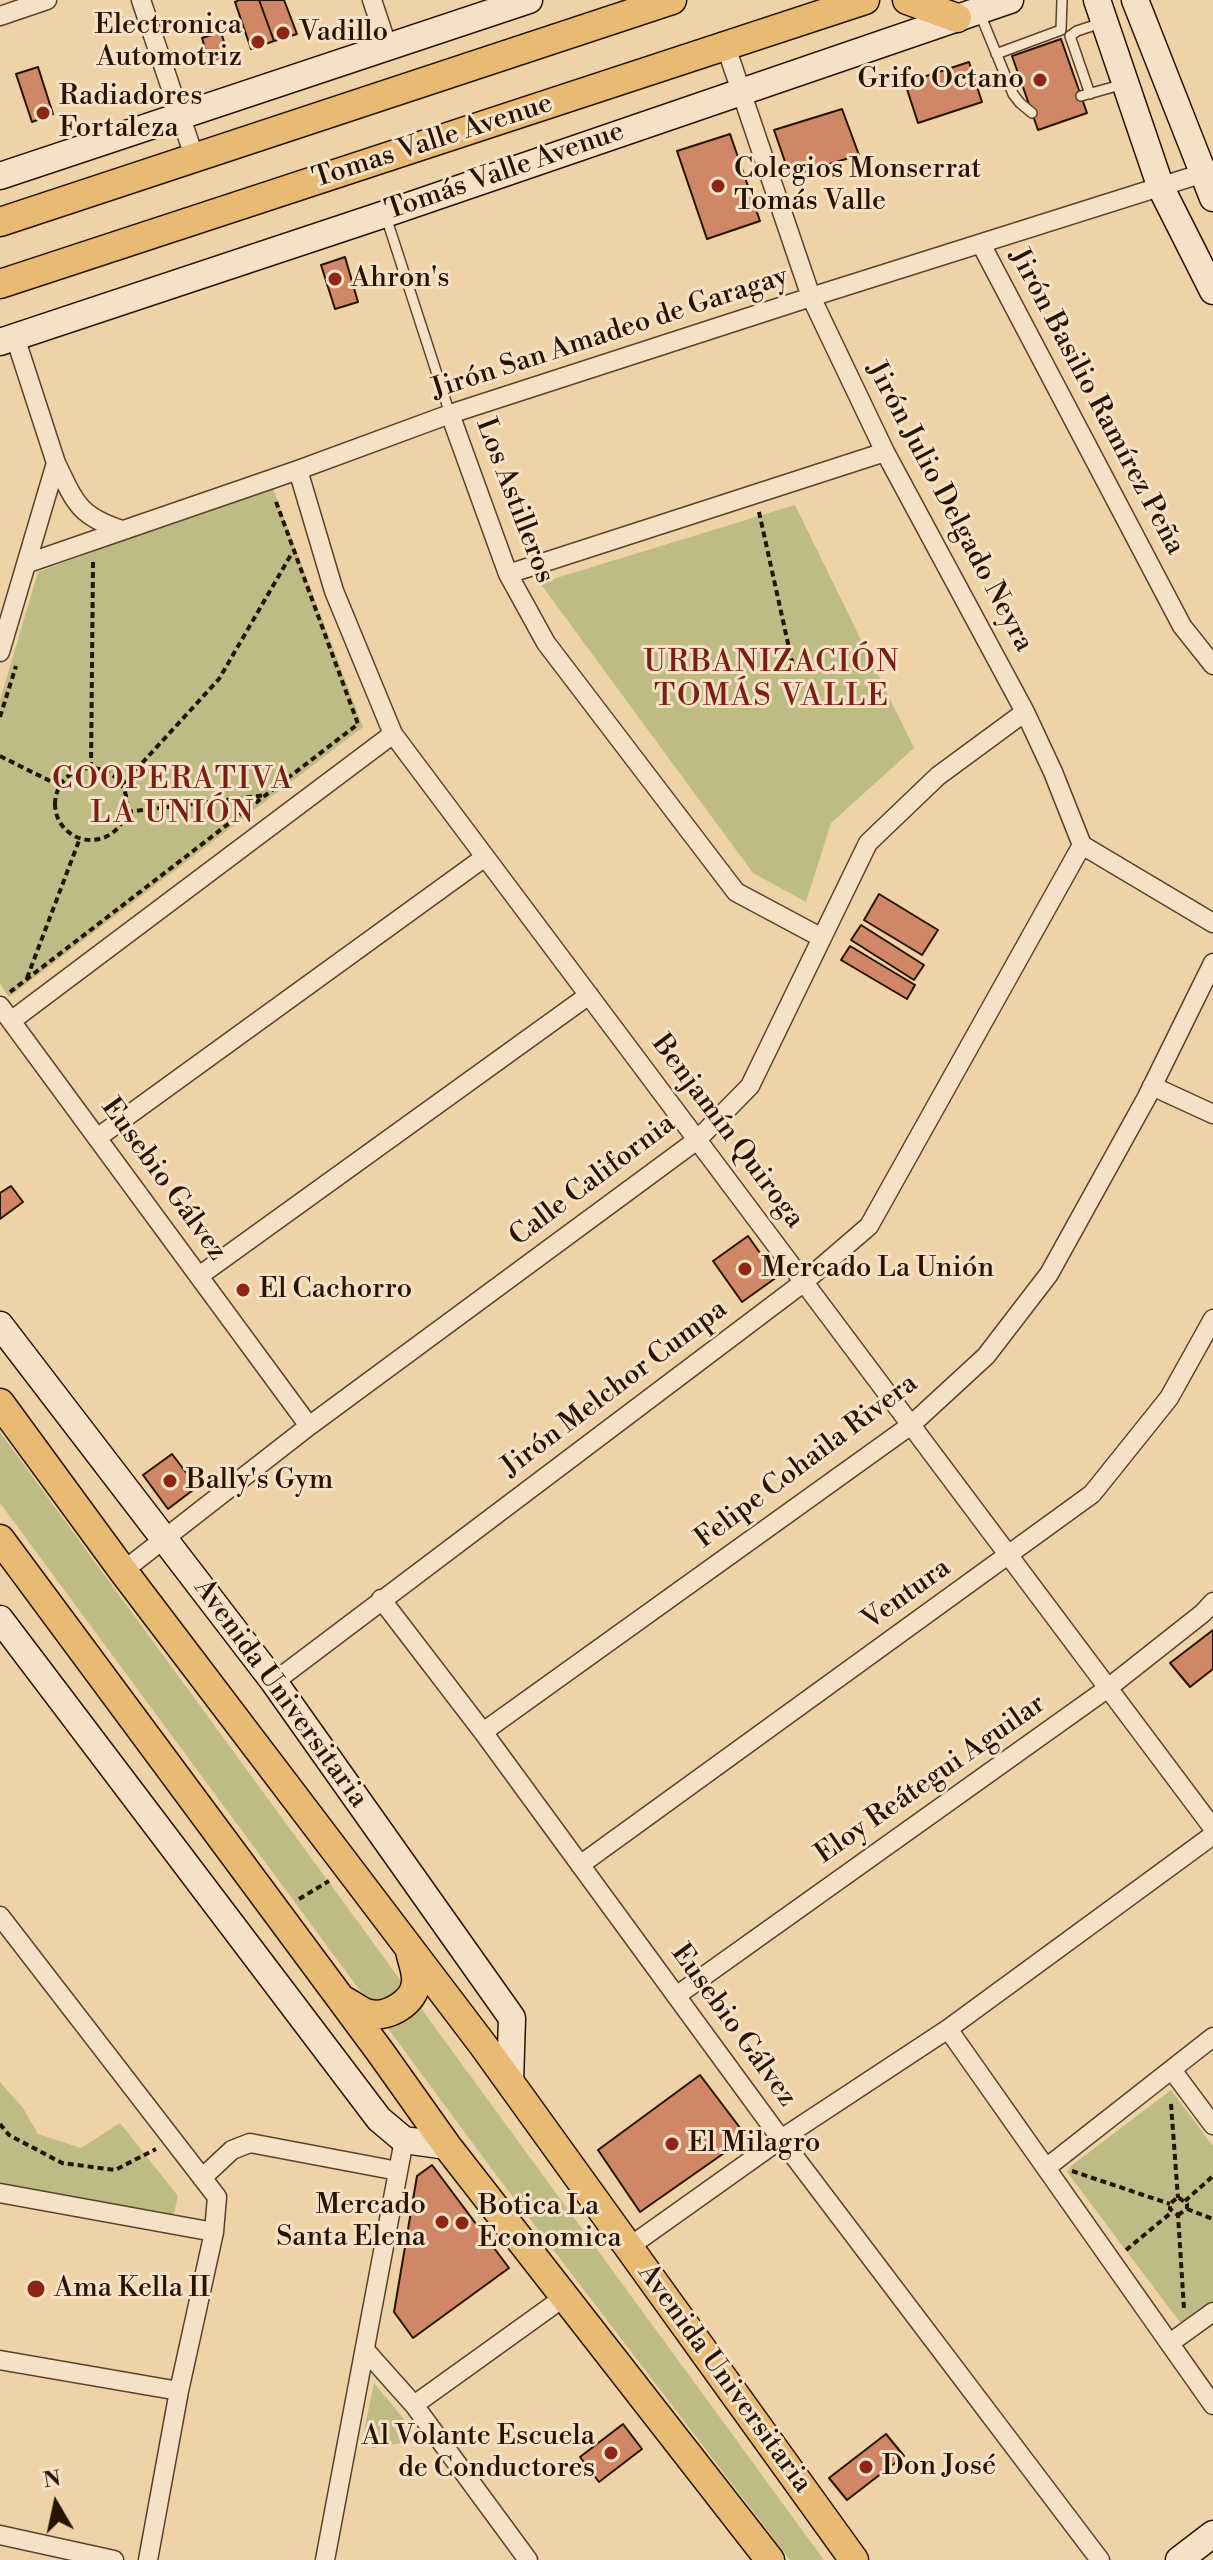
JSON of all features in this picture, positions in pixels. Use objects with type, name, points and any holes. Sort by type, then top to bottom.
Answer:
[{"type":"main road","points":[[0,176],[529,0]]},
{"type":"main road","points":[[0,222],[195,159],[634,6],[672,0]]},
{"type":"main road","name":"Tomas Valle Avenue","points":[[0,284],[865,0]]},
{"type":"main road","points":[[907,0],[968,14]]},
{"type":"main road","name":"Tomás Valle Avenue","points":[[7,339],[385,214],[1010,0]]},
{"type":"main road","points":[[1135,0],[1209,181]]},
{"type":"main road","points":[[1100,11],[1161,188],[1213,291]]},
{"type":"main road","name":"Avenida Universitaria","points":[[0,1325],[274,1682],[512,2018],[510,2082]]},
{"type":"main road","name":"Avenida Universitaria","points":[[0,1403],[123,1571],[510,2082],[854,2560]]},
{"type":"main road","points":[[0,1539],[447,2146],[770,2560]]},
{"type":"main road","points":[[0,1619],[379,2119],[404,2140],[447,2146]]},
{"type":"main road","points":[[337,1996],[368,2014],[387,2014],[414,1991],[417,1979],[410,1951]]},
{"type":"main road","points":[[1179,2560],[1213,2534]]},
{"type":"street","points":[[5,9],[47,0]]},
{"type":"street","points":[[141,0],[195,159]]},
{"type":"street","points":[[372,0],[388,48]]},
{"type":"street","name":"Jirón Julio Delgado Neyra","points":[[726,47],[811,297],[885,452],[1025,712],[1082,845]]},
{"type":"street","name":"Jirón San Amadeo de Garagay","points":[[28,563],[450,414],[811,297],[1161,188],[1209,181]]},
{"type":"street","name":"Jirón Basilio Ramírez Peña","points":[[981,244],[1182,626],[1213,665]]},
{"type":"street","points":[[7,339],[56,463],[76,503],[97,523],[122,530]]},
{"type":"street","name":"Los Astilleros","points":[[450,414],[508,574],[546,643],[736,892],[822,938]]},
{"type":"street","points":[[508,574],[885,452]]},
{"type":"street","points":[[0,652],[56,463]]},
{"type":"street","name":"Benjamín Quiroga","points":[[298,470],[334,591],[393,734],[1213,1828]]},
{"type":"street","name":"Calle California","points":[[123,1571],[309,1426],[697,1140],[750,1086],[868,843],[938,776],[1025,712]]},
{"type":"street","points":[[7,1007],[393,734]]},
{"type":"street","points":[[1082,845],[1213,923]]},
{"type":"street","name":"Jirón Melchor Cumpa","points":[[274,1682],[804,1282],[869,1226],[1082,845]]},
{"type":"street","points":[[97,1138],[485,857]]},
{"type":"street","name":"Felipe Cohaila Rivera","points":[[483,1732],[911,1425],[986,1356],[1049,1274],[1152,1086],[1213,963]]},
{"type":"street","points":[[199,1276],[589,995]]},
{"type":"street","name":"Eusebio Gálvez","points":[[7,1007],[97,1138],[309,1426]]},
{"type":"street","points":[[1152,1086],[1213,1114]]},
{"type":"street","name":"Ventura","points":[[580,1865],[1092,1494],[1169,1398],[1213,1319]]},
{"type":"street","name":"Eusebio Gálvez","points":[[381,1599],[483,1732],[781,2139],[1100,2560]]},
{"type":"street","name":"Eloy Reátegui Aguilar","points":[[676,1996],[1108,1688],[1213,1602]]},
{"type":"street","points":[[629,2247],[781,2139],[948,2029],[1213,1835]]},
{"type":"street","points":[[0,1916],[217,2197],[214,2232],[179,2391],[148,2560]]},
{"type":"street","points":[[948,2029],[1213,2405]]},
{"type":"street","points":[[1046,2168],[1213,2037]]},
{"type":"street","points":[[1172,2070],[1213,2125]]},
{"type":"street","points":[[325,2560],[404,2140]]},
{"type":"street","points":[[202,2178],[232,2150],[250,2143],[398,2171]]},
{"type":"street","points":[[0,2193],[214,2232]]},
{"type":"street","points":[[414,2405],[563,2298]]},
{"type":"street","points":[[1170,2343],[1213,2312]]},
{"type":"street","points":[[365,2350],[414,2405],[527,2560]]},
{"type":"street","points":[[0,2360],[179,2391]]},
{"type":"street","points":[[0,2535],[114,2560]]},
{"type":"lane","points":[[1062,0],[1066,33],[1086,95],[1125,83]]},
{"type":"lane","points":[[996,54],[1077,31],[1100,11]]},
{"type":"lane","points":[[968,14],[996,54],[1013,94],[1032,113]]},
{"type":"lane","name":"Los Astilleros","points":[[385,214],[450,414]]},
{"type":"path","points":[[26,980],[358,724],[271,488]]},
{"type":"path","points":[[755,494],[793,666]]},
{"type":"path","points":[[122,785],[219,679],[293,551]]},
{"type":"path","points":[[91,768],[93,553]]},
{"type":"path","points":[[0,756],[60,786]]},
{"type":"path","points":[[91,768],[108,772],[122,785],[128,800],[127,812],[122,823],[104,838],[80,838],[61,824],[55,801],[60,786],[73,772],[91,768]]},
{"type":"path","points":[[127,812],[269,795]]},
{"type":"path","points":[[7,1007],[26,980],[80,838]]},
{"type":"path","points":[[276,1913],[349,1870]]},
{"type":"path","points":[[1172,2070],[1178,2198]]},
{"type":"path","points":[[0,2124],[9,2135],[62,2163],[115,2170],[172,2140]]},
{"type":"path","points":[[1046,2168],[1073,2171],[1170,2204]]},
{"type":"path","points":[[1185,2201],[1213,2176]]},
{"type":"path","points":[[1170,2204],[1178,2198]]},
{"type":"path","points":[[1178,2198],[1185,2201]]},
{"type":"path","points":[[1185,2201],[1187,2209]]},
{"type":"path","points":[[1170,2204],[1172,2212],[1178,2215]]},
{"type":"path","points":[[1178,2215],[1187,2209]]},
{"type":"path","points":[[1187,2209],[1213,2219]]},
{"type":"path","points":[[1112,2262],[1172,2212]]},
{"type":"path","points":[[1170,2343],[1184,2319],[1178,2215]]},
{"type":"shaded area","points":[[272,486],[363,727],[9,997],[0,984],[0,700],[38,572]]},
{"type":"shaded area","points":[[795,505],[914,748],[831,823],[806,902],[753,873],[540,583]]},
{"type":"shaded area","points":[[0,1432],[824,2560],[790,2560],[494,2172],[0,1503]]},
{"type":"shaded area","points":[[0,2082],[23,2108],[38,2134],[81,2148],[120,2123],[178,2196],[173,2218],[0,2186]]},
{"type":"shaded area","points":[[1171,2090],[1213,2146],[1213,2301],[1182,2325],[1067,2172]]},
{"type":"shaded area","points":[[374,2383],[421,2440],[372,2448],[364,2431]]},
{"type":"building","points":[[259,0],[274,41],[251,49],[235,2]]},
{"type":"building","points":[[259,0],[284,0],[297,34],[274,41]]},
{"type":"building","points":[[221,32],[228,55],[209,61],[202,38]]},
{"type":"building","points":[[1061,39],[1087,113],[1038,130],[1012,56]]},
{"type":"building","points":[[969,62],[982,102],[918,123],[905,83]]},
{"type":"building","points":[[38,67],[53,114],[32,122],[16,74]]},
{"type":"building","name":"Colegios Monserrat Tomás Valle","points":[[842,109],[859,155],[790,176],[774,130]]},
{"type":"building","name":"Colegios Monserrat Tomás Valle","points":[[730,134],[760,221],[707,239],[677,151]]},
{"type":"building","points":[[345,257],[358,302],[335,309],[321,265]]},
{"type":"building","points":[[879,894],[938,930],[922,955],[864,920]]},
{"type":"building","points":[[861,925],[924,965],[914,980],[851,940]]},
{"type":"building","points":[[850,946],[915,985],[907,999],[841,960]]},
{"type":"building","points":[[11,1186],[23,1202],[0,1219],[0,1193]]},
{"type":"building","name":"Mercado La Unión","points":[[748,1236],[777,1277],[742,1302],[713,1261]]},
{"type":"building","name":"Bally's Gym","points":[[172,1454],[197,1487],[168,1509],[143,1475]]},
{"type":"building","points":[[1213,1630],[1213,1669],[1190,1687],[1170,1663]]},
{"type":"building","name":"El Milagro","points":[[700,2075],[747,2137],[640,2212],[598,2150]]},
{"type":"building","name":"Mercado Santa Elena","points":[[432,2165],[509,2268],[413,2338],[394,2312],[417,2176]]},
{"type":"building","name":"Al Volante Escuela de Conductores","points":[[623,2424],[642,2449],[599,2482],[580,2457]]},
{"type":"building","name":"Don José","points":[[886,2434],[904,2456],[847,2500],[829,2478]]},
{"type":"place","name":"Vadillo","points":[[283,33]]},
{"type":"place","name":"Electronica Automotriz","points":[[258,42]]},
{"type":"place","name":"Grifo Octano","points":[[1040,80]]},
{"type":"place","name":"Radiadores Fortaleza","points":[[43,113]]},
{"type":"place","name":"Colegios Monserrat Tomás Valle","points":[[718,186]]},
{"type":"place","name":"Ahron's","points":[[335,279]]},
{"type":"place","name":"Mercado La Unión","points":[[745,1269]]},
{"type":"place","name":"El Cachorro","points":[[243,1290]]},
{"type":"place","name":"Bally's Gym","points":[[170,1481]]},
{"type":"place","name":"El Milagro","points":[[672,2144]]},
{"type":"place","name":"Mercado Santa Elena","points":[[442,2222]]},
{"type":"place","name":"Botica La Economica","points":[[462,2223]]},
{"type":"place","name":"Ama Kella II","points":[[36,2289]]},
{"type":"place","name":"Al Volante Escuela de Conductores","points":[[611,2453]]},
{"type":"place","name":"Don José","points":[[866,2467]]},
{"type":"district","name":"URBANIZACIÓN TOMÁS VALLE","points":[[772,681]]},
{"type":"district","name":"COOPERATIVA LA UNIÓN","points":[[173,798]]}]
